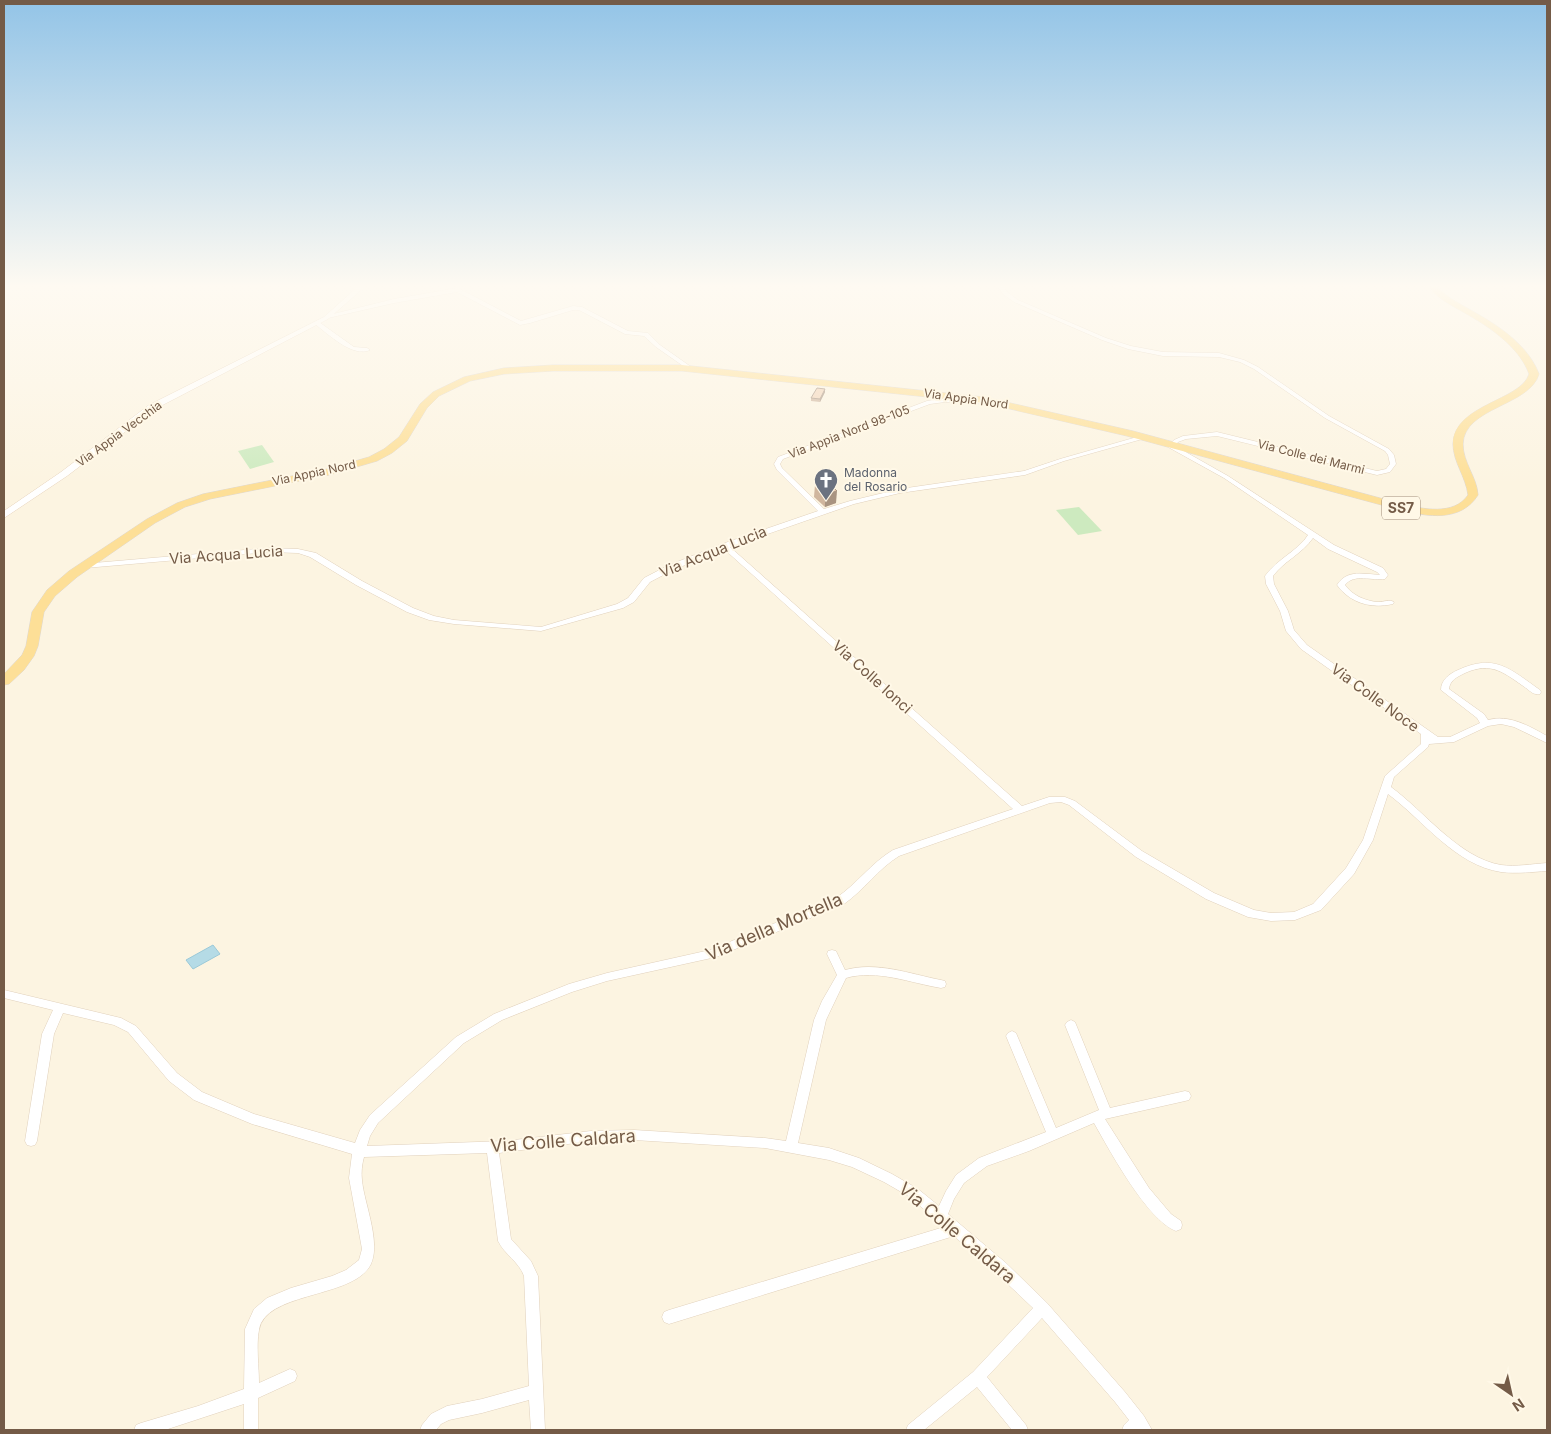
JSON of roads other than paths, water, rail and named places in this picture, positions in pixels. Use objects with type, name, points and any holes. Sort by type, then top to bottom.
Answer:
[{"type":"main road","name":"Via Appia Vecchia","points":[[4,515],[64,474],[152,407],[261,351]]},
{"type":"main road","name":"SS7","points":[[1034,410],[1129,433],[1405,508],[1438,512],[1456,509],[1467,504],[1472,498],[1473,493],[1459,452],[1459,441],[1462,431],[1475,417],[1525,388],[1532,381],[1534,374],[1529,361],[1519,351]]},
{"type":"main road","name":"Via Appia Nord","points":[[4,681],[22,665],[30,652],[37,614],[44,600],[60,584],[156,518],[189,502],[231,490],[329,472],[365,462],[381,455],[403,439],[423,406],[432,396],[467,379],[500,372],[536,368],[647,367],[692,369],[990,402],[1034,410]]},
{"type":"street","points":[[665,351],[692,369]]},
{"type":"street","name":"Via Colle dei Marmi","points":[[1149,351],[1164,354],[1224,356],[1244,362],[1335,422],[1387,450],[1393,461],[1388,470],[1374,473],[1214,434],[1185,437],[1172,445]]},
{"type":"street","name":"Via Appia Nord 98-105","points":[[823,512],[779,469],[777,464],[779,460],[792,453],[931,401],[990,402]]},
{"type":"street","points":[[1124,444],[1129,433]]},
{"type":"street","name":"Via Acqua Lucia","points":[[85,566],[269,550],[298,551],[315,556],[368,588],[423,615],[459,623],[537,630],[553,627],[623,605],[654,576],[725,546],[862,499],[887,493],[1025,473],[1062,460],[1144,438]]},
{"type":"street","points":[[1172,445],[1174,450],[1226,477],[1334,549],[1375,567],[1384,573],[1380,577],[1349,577],[1341,583],[1344,590],[1373,604],[1383,605],[1390,602]]},
{"type":"street","name":"Via Colle Noce","points":[[1312,534],[1308,542],[1278,564],[1268,578],[1284,611],[1290,631],[1302,645],[1429,739],[1423,748],[1392,773],[1386,788]]},
{"type":"street","name":"Via Colle Ionci","points":[[725,546],[1019,809]]},
{"type":"street","points":[[1485,724],[1479,714],[1445,690],[1447,681],[1456,674],[1484,663],[1493,663],[1537,692]]},
{"type":"street","points":[[1429,739],[1451,740],[1485,724],[1507,721],[1547,740]]},
{"type":"street","points":[[1386,788],[1458,847],[1480,861],[1505,869],[1547,867]]},
{"type":"street","name":"Via della Mortella","points":[[252,1430],[252,1329],[257,1315],[278,1301],[349,1275],[363,1266],[368,1257],[369,1244],[355,1178],[358,1150],[364,1134],[374,1119],[452,1046],[489,1021],[548,996],[590,982],[690,960],[736,946],[840,902],[853,892],[877,865],[896,853],[1049,800],[1067,801],[1081,809],[1139,854],[1199,891],[1247,913],[1280,917],[1298,915],[1312,910],[1330,895],[1344,879],[1365,846],[1386,788]]},
{"type":"street","points":[[832,954],[842,975]]},
{"type":"street","points":[[791,1147],[820,1020],[842,975],[856,971],[872,971],[941,984]]},
{"type":"street","name":"Via Colle Caldara","points":[[4,994],[102,1016],[126,1025],[144,1041],[173,1078],[210,1102],[252,1119],[358,1150],[384,1152],[492,1147],[623,1135],[729,1140],[791,1147],[836,1156],[868,1168],[908,1189],[957,1229],[1042,1308],[1098,1371],[1137,1427]]},
{"type":"street","points":[[31,1141],[48,1034],[60,1007]]},
{"type":"street","points":[[1071,1025],[1102,1114],[1120,1156],[1162,1215],[1176,1225]]},
{"type":"street","points":[[1012,1036],[1053,1135]]},
{"type":"street","points":[[941,1216],[955,1186],[969,1170],[993,1158],[1025,1147],[1102,1114],[1185,1096]]},
{"type":"street","points":[[492,1147],[505,1241],[512,1252],[527,1264],[531,1276],[538,1430]]},
{"type":"street","points":[[670,1317],[957,1229]]},
{"type":"street","points":[[913,1430],[978,1377],[1042,1308]]},
{"type":"street","points":[[141,1430],[218,1408],[252,1395],[290,1376]]},
{"type":"street","points":[[978,1377],[1021,1430]]},
{"type":"street","points":[[427,1430],[432,1422],[447,1413],[482,1406],[536,1391]]},
{"type":"water","points":[[213,945],[220,954],[193,969],[186,960]]},
{"type":"place","name":"Madonna del Rosario","points":[[826,501]]}]
